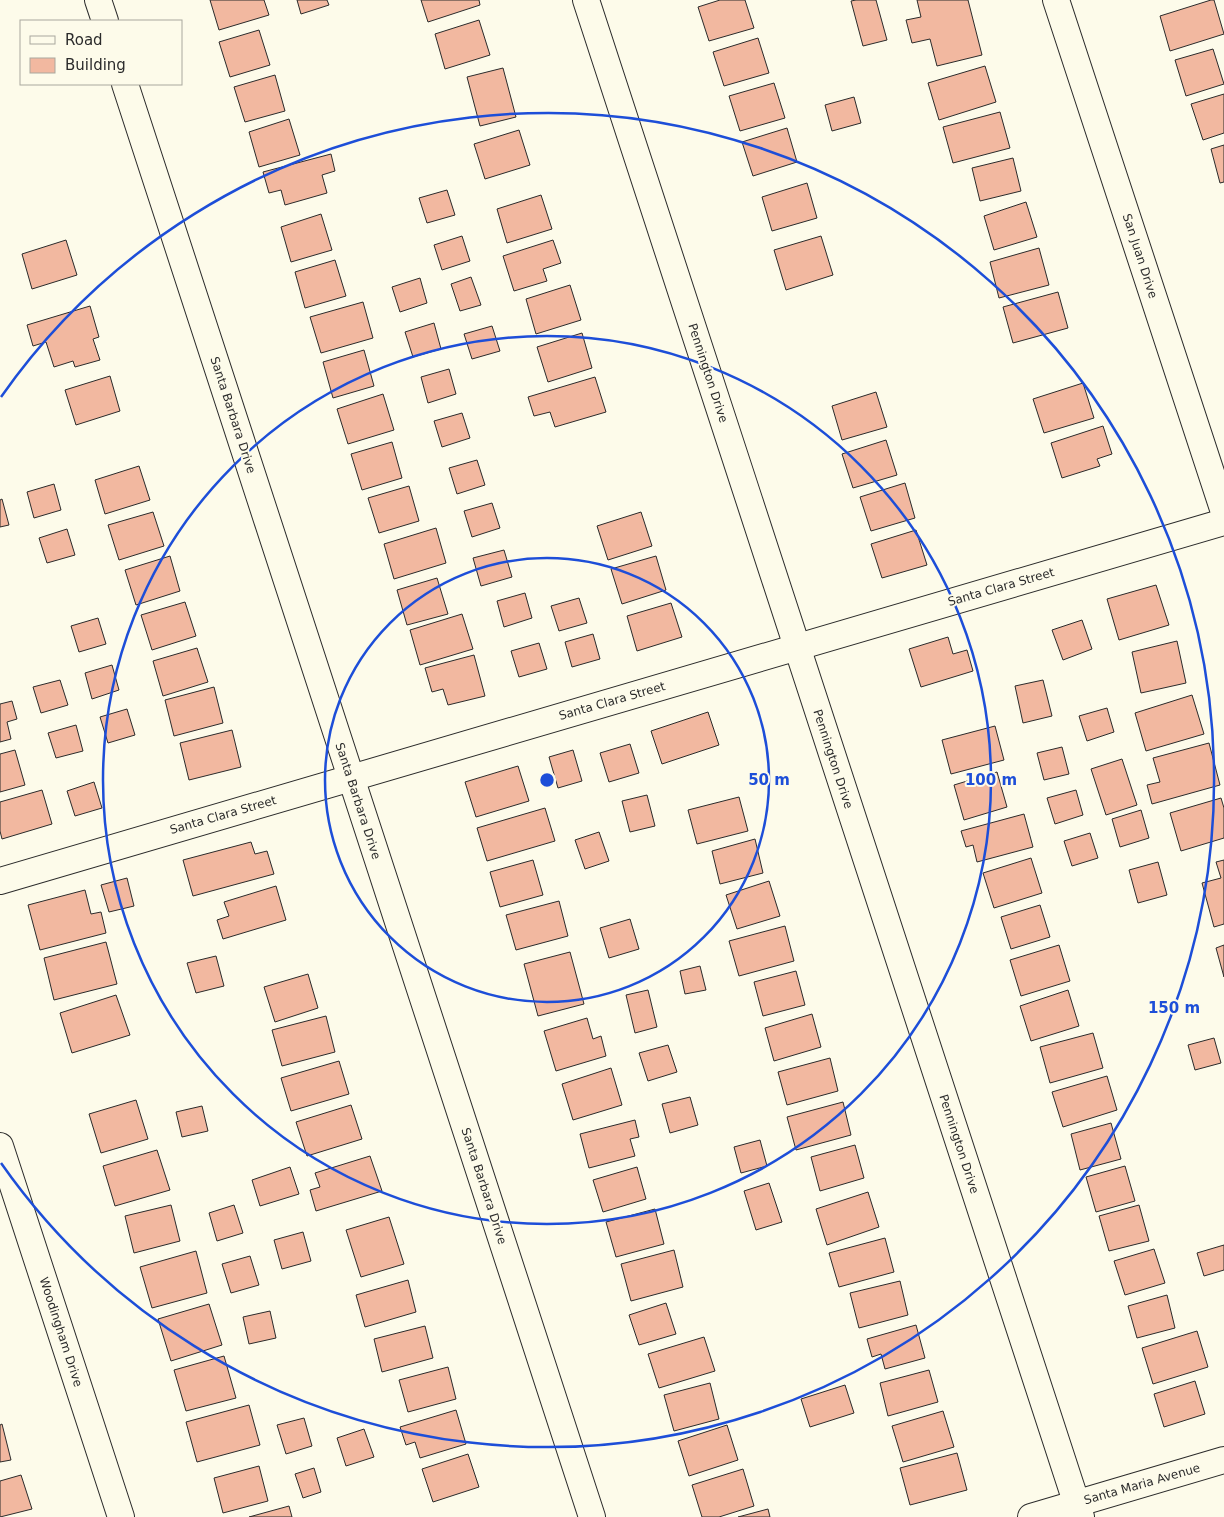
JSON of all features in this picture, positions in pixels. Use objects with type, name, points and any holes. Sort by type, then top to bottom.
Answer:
[{"type":"street","points":[[98,0],[105,20]]},
{"type":"street","name":"Pennington Drive","points":[[586,0],[1079,1510]]},
{"type":"street","name":"San Juan Drive","points":[[1056,0],[1224,512]]},
{"type":"street","name":"Santa Barbara Drive","points":[[125,85],[592,1517]]},
{"type":"street","name":"Santa Clara Street","points":[[0,881],[1224,522]]},
{"type":"street","name":"Woodingham Drive","points":[[0,1146],[121,1517]]},
{"type":"street","name":"Santa Maria Avenue","points":[[1031,1517],[1079,1510],[1224,1460]]},
{"type":"building","points":[[210,0],[264,0],[269,15],[219,30]]},
{"type":"building","points":[[297,0],[327,0],[329,5],[301,14]]},
{"type":"building","points":[[421,0],[479,0],[480,5],[428,22]]},
{"type":"building","points":[[720,0],[745,0],[754,28],[709,41],[698,7]]},
{"type":"building","points":[[876,0],[887,40],[863,46],[851,1]]},
{"type":"building","points":[[917,0],[968,0],[982,55],[937,66],[930,39],[912,43],[906,20],[921,17]]},
{"type":"building","points":[[1214,0],[1224,34],[1170,51],[1160,16]]},
{"type":"building","points":[[479,20],[490,55],[445,69],[435,34]]},
{"type":"building","points":[[259,30],[270,65],[230,77],[219,42]]},
{"type":"building","points":[[758,38],[769,73],[724,86],[713,52]]},
{"type":"building","points":[[1213,49],[1224,84],[1186,96],[1175,60]]},
{"type":"building","points":[[985,66],[996,102],[939,120],[928,83]]},
{"type":"building","points":[[503,68],[516,117],[480,126],[467,77]]},
{"type":"building","points":[[275,75],[285,111],[245,122],[234,87]]},
{"type":"building","points":[[774,83],[785,118],[740,131],[729,96]]},
{"type":"building","points":[[1224,94],[1224,133],[1203,140],[1191,104]]},
{"type":"building","points":[[854,97],[861,123],[832,131],[825,105]]},
{"type":"building","points":[[1000,112],[1010,148],[953,163],[943,127]]},
{"type":"building","points":[[289,119],[300,155],[259,167],[249,132]]},
{"type":"building","points":[[787,128],[797,162],[753,176],[742,142]]},
{"type":"building","points":[[519,130],[530,165],[485,179],[474,144]]},
{"type":"building","points":[[1224,145],[1224,182],[1220,183],[1211,149]]},
{"type":"building","points":[[331,154],[335,171],[322,175],[327,193],[285,205],[281,190],[269,193],[263,172]]},
{"type":"building","points":[[1013,158],[1021,191],[980,201],[972,168]]},
{"type":"building","points":[[807,183],[817,218],[772,231],[762,197]]},
{"type":"building","points":[[447,190],[455,215],[427,223],[419,198]]},
{"type":"building","points":[[541,195],[552,229],[507,243],[497,209]]},
{"type":"building","points":[[1026,202],[1037,237],[994,250],[984,216]]},
{"type":"building","points":[[321,214],[332,250],[291,262],[281,227]]},
{"type":"building","points":[[462,236],[470,261],[442,270],[434,245]]},
{"type":"building","points":[[821,236],[833,275],[786,290],[774,250]]},
{"type":"building","points":[[66,240],[77,275],[32,289],[22,254]]},
{"type":"building","points":[[553,240],[561,263],[543,269],[547,281],[514,291],[503,256]]},
{"type":"building","points":[[1039,248],[1049,285],[999,298],[990,262]]},
{"type":"building","points":[[335,260],[346,296],[305,308],[295,272]]},
{"type":"building","points":[[471,277],[481,305],[460,311],[451,284]]},
{"type":"building","points":[[420,278],[427,303],[400,312],[392,287]]},
{"type":"building","points":[[570,285],[581,320],[536,334],[526,299]]},
{"type":"building","points":[[1058,292],[1068,328],[1013,343],[1003,307]]},
{"type":"building","points":[[363,302],[373,338],[321,353],[310,317]]},
{"type":"building","points":[[90,306],[99,337],[93,339],[100,360],[75,367],[73,361],[54,367],[46,342],[33,346],[27,325]]},
{"type":"building","points":[[434,323],[441,349],[413,357],[405,332]]},
{"type":"building","points":[[492,326],[500,351],[472,359],[464,334]]},
{"type":"building","points":[[582,333],[592,368],[548,382],[537,347]]},
{"type":"building","points":[[364,350],[374,386],[333,398],[323,362]]},
{"type":"building","points":[[449,369],[456,394],[428,403],[421,377]]},
{"type":"building","points":[[110,376],[120,411],[76,425],[65,390]]},
{"type":"building","points":[[595,377],[606,412],[555,427],[550,412],[534,416],[528,397]]},
{"type":"building","points":[[1083,383],[1094,418],[1044,433],[1033,399]]},
{"type":"building","points":[[876,392],[887,427],[842,440],[832,406]]},
{"type":"building","points":[[383,394],[394,430],[348,444],[337,409]]},
{"type":"building","points":[[462,413],[470,438],[442,447],[434,421]]},
{"type":"building","points":[[1103,426],[1112,454],[1097,459],[1100,466],[1062,478],[1051,443]]},
{"type":"building","points":[[886,440],[897,475],[853,488],[842,454]]},
{"type":"building","points":[[392,442],[402,478],[362,490],[351,454]]},
{"type":"building","points":[[477,460],[485,485],[457,494],[449,468]]},
{"type":"building","points":[[139,466],[150,500],[105,514],[95,480]]},
{"type":"building","points":[[905,483],[915,518],[871,531],[860,497]]},
{"type":"building","points":[[54,484],[61,510],[34,518],[27,492]]},
{"type":"building","points":[[409,486],[419,521],[379,533],[368,498]]},
{"type":"building","points":[[2,499],[9,525],[0,527],[0,500]]},
{"type":"building","points":[[492,503],[500,528],[472,537],[464,511]]},
{"type":"building","points":[[153,512],[164,546],[119,560],[108,525]]},
{"type":"building","points":[[641,512],[652,546],[608,560],[597,526]]},
{"type":"building","points":[[436,528],[446,563],[394,579],[384,544]]},
{"type":"building","points":[[67,529],[75,555],[47,563],[39,538]]},
{"type":"building","points":[[916,530],[927,565],[882,578],[871,544]]},
{"type":"building","points":[[504,550],[512,577],[481,586],[473,558]]},
{"type":"building","points":[[170,556],[180,591],[136,605],[125,570]]},
{"type":"building","points":[[656,556],[666,590],[622,604],[611,569]]},
{"type":"building","points":[[437,578],[448,614],[407,625],[397,590]]},
{"type":"building","points":[[1156,585],[1169,625],[1119,640],[1107,599]]},
{"type":"building","points":[[525,593],[532,618],[504,627],[497,601]]},
{"type":"building","points":[[579,598],[587,623],[559,631],[551,606]]},
{"type":"building","points":[[185,602],[196,636],[152,650],[141,615]]},
{"type":"building","points":[[671,603],[682,637],[637,651],[627,616]]},
{"type":"building","points":[[462,614],[473,649],[420,665],[410,630]]},
{"type":"building","points":[[98,618],[106,644],[79,652],[71,626]]},
{"type":"building","points":[[1082,620],[1092,649],[1063,660],[1052,630]]},
{"type":"building","points":[[593,634],[600,659],[572,667],[565,642]]},
{"type":"building","points":[[948,637],[953,654],[967,650],[973,671],[921,687],[909,649]]},
{"type":"building","points":[[1177,641],[1186,683],[1141,693],[1132,652]]},
{"type":"building","points":[[539,643],[547,669],[519,677],[511,651]]},
{"type":"building","points":[[197,648],[208,682],[163,696],[153,661]]},
{"type":"building","points":[[474,655],[485,696],[448,705],[443,689],[432,692],[425,668]]},
{"type":"building","points":[[112,665],[119,690],[92,699],[85,673]]},
{"type":"building","points":[[60,680],[68,705],[41,713],[33,687]]},
{"type":"building","points":[[1043,680],[1052,716],[1023,723],[1015,686]]},
{"type":"building","points":[[214,687],[223,723],[174,736],[165,700]]},
{"type":"building","points":[[1192,695],[1204,734],[1146,751],[1135,713]]},
{"type":"building","points":[[12,701],[17,719],[7,722],[11,739],[0,742],[0,704]]},
{"type":"building","points":[[1107,708],[1114,732],[1087,741],[1079,716]]},
{"type":"building","points":[[127,709],[135,735],[108,743],[100,717]]},
{"type":"building","points":[[708,712],[719,745],[662,764],[651,731]]},
{"type":"building","points":[[76,725],[83,751],[56,758],[48,733]]},
{"type":"building","points":[[995,726],[1004,760],[951,774],[942,740]]},
{"type":"building","points":[[232,730],[241,767],[189,780],[180,743]]},
{"type":"building","points":[[1209,743],[1220,785],[1152,804],[1147,785],[1160,782],[1153,758]]},
{"type":"building","points":[[630,744],[639,773],[609,782],[600,753]]},
{"type":"building","points":[[1062,747],[1069,774],[1044,780],[1037,753]]},
{"type":"building","points":[[15,750],[25,785],[0,792],[0,754]]},
{"type":"building","points":[[573,750],[582,781],[558,788],[549,757]]},
{"type":"building","points":[[1122,759],[1137,805],[1106,815],[1091,769]]},
{"type":"building","points":[[518,766],[529,801],[476,817],[465,782]]},
{"type":"building","points":[[997,772],[1007,807],[964,820],[954,785]]},
{"type":"building","points":[[94,782],[102,808],[75,816],[67,791]]},
{"type":"building","points":[[42,790],[52,824],[2,839],[0,831],[0,802]]},
{"type":"building","points":[[1076,790],[1083,815],[1055,824],[1047,798]]},
{"type":"building","points":[[647,795],[655,826],[630,832],[622,801]]},
{"type":"building","points":[[739,797],[748,831],[697,844],[688,810]]},
{"type":"building","points":[[1221,798],[1224,808],[1224,838],[1181,851],[1170,813]]},
{"type":"building","points":[[545,808],[555,841],[487,861],[477,828]]},
{"type":"building","points":[[1141,810],[1149,838],[1120,847],[1112,819]]},
{"type":"building","points":[[1024,814],[1033,847],[977,862],[973,845],[966,847],[961,831]]},
{"type":"building","points":[[599,832],[609,861],[585,869],[575,840]]},
{"type":"building","points":[[1090,833],[1098,858],[1072,866],[1064,841]]},
{"type":"building","points":[[755,839],[763,873],[720,884],[712,851]]},
{"type":"building","points":[[251,842],[255,854],[267,851],[274,874],[193,896],[183,860]]},
{"type":"building","points":[[1031,858],[1042,893],[994,908],[983,873]]},
{"type":"building","points":[[533,860],[543,895],[500,907],[490,872]]},
{"type":"building","points":[[1224,860],[1224,924],[1214,927],[1202,883],[1221,878],[1216,862]]},
{"type":"building","points":[[1158,862],[1167,895],[1138,903],[1129,870]]},
{"type":"building","points":[[127,878],[134,906],[109,912],[101,885]]},
{"type":"building","points":[[769,881],[780,916],[737,929],[726,895]]},
{"type":"building","points":[[276,886],[286,920],[223,939],[217,920],[229,916],[224,902]]},
{"type":"building","points":[[85,890],[91,914],[101,912],[106,933],[40,950],[28,905]]},
{"type":"building","points":[[559,901],[568,936],[516,950],[506,915]]},
{"type":"building","points":[[1040,905],[1050,937],[1011,949],[1001,917]]},
{"type":"building","points":[[630,919],[639,949],[609,958],[600,928]]},
{"type":"building","points":[[785,926],[794,961],[739,976],[729,941]]},
{"type":"building","points":[[106,942],[117,984],[54,1000],[44,958]]},
{"type":"building","points":[[1059,945],[1070,981],[1021,996],[1010,960]]},
{"type":"building","points":[[1224,945],[1224,977],[1216,948]]},
{"type":"building","points":[[570,952],[584,1004],[538,1016],[524,964]]},
{"type":"building","points":[[216,956],[224,986],[196,993],[187,963]]},
{"type":"building","points":[[700,966],[706,990],[685,994],[680,971]]},
{"type":"building","points":[[796,971],[805,1005],[763,1016],[754,982]]},
{"type":"building","points":[[308,974],[318,1008],[275,1022],[264,987]]},
{"type":"building","points":[[648,990],[657,1027],[635,1033],[626,995]]},
{"type":"building","points":[[1068,990],[1079,1026],[1031,1041],[1020,1006]]},
{"type":"building","points":[[116,995],[130,1035],[72,1053],[60,1013]]},
{"type":"building","points":[[812,1014],[821,1047],[774,1061],[765,1028]]},
{"type":"building","points":[[326,1016],[335,1052],[282,1066],[272,1030]]},
{"type":"building","points":[[587,1018],[593,1039],[601,1036],[606,1056],[556,1071],[544,1031]]},
{"type":"building","points":[[1093,1033],[1103,1068],[1050,1083],[1040,1047]]},
{"type":"building","points":[[1214,1038],[1221,1063],[1195,1070],[1188,1045]]},
{"type":"building","points":[[668,1045],[677,1072],[648,1081],[639,1053]]},
{"type":"building","points":[[830,1058],[838,1091],[787,1105],[778,1072]]},
{"type":"building","points":[[339,1061],[349,1094],[291,1111],[281,1078]]},
{"type":"building","points":[[611,1068],[622,1105],[573,1120],[562,1084]]},
{"type":"building","points":[[1107,1076],[1117,1110],[1063,1127],[1052,1092]]},
{"type":"building","points":[[690,1097],[698,1125],[670,1133],[662,1104]]},
{"type":"building","points":[[136,1100],[148,1139],[101,1153],[89,1114]]},
{"type":"building","points":[[843,1102],[851,1135],[796,1150],[787,1117]]},
{"type":"building","points":[[351,1105],[362,1139],[307,1156],[296,1122]]},
{"type":"building","points":[[202,1106],[208,1131],[182,1137],[176,1112]]},
{"type":"building","points":[[635,1120],[639,1137],[630,1139],[635,1156],[589,1168],[580,1134]]},
{"type":"building","points":[[1111,1123],[1121,1159],[1080,1170],[1071,1134]]},
{"type":"building","points":[[760,1140],[767,1166],[741,1173],[734,1147]]},
{"type":"building","points":[[855,1145],[864,1178],[820,1191],[811,1157]]},
{"type":"building","points":[[157,1150],[170,1190],[115,1206],[103,1166]]},
{"type":"building","points":[[370,1156],[382,1191],[316,1211],[310,1190],[320,1187],[315,1173]]},
{"type":"building","points":[[1125,1166],[1135,1201],[1096,1212],[1086,1177]]},
{"type":"building","points":[[290,1167],[299,1194],[260,1206],[252,1180]]},
{"type":"building","points":[[637,1167],[646,1199],[603,1212],[593,1180]]},
{"type":"building","points":[[769,1183],[782,1222],[756,1230],[744,1191]]},
{"type":"building","points":[[868,1192],[879,1227],[827,1245],[816,1209]]},
{"type":"building","points":[[171,1205],[180,1241],[134,1253],[125,1216]]},
{"type":"building","points":[[234,1205],[243,1233],[217,1241],[209,1213]]},
{"type":"building","points":[[1139,1205],[1149,1241],[1109,1251],[1099,1216]]},
{"type":"building","points":[[655,1209],[664,1244],[616,1257],[606,1222]]},
{"type":"building","points":[[389,1217],[404,1264],[361,1277],[346,1230]]},
{"type":"building","points":[[303,1232],[311,1261],[282,1269],[274,1240]]},
{"type":"building","points":[[885,1238],[894,1272],[839,1287],[829,1253]]},
{"type":"building","points":[[1224,1245],[1224,1270],[1204,1276],[1197,1253]]},
{"type":"building","points":[[1154,1249],[1165,1283],[1125,1295],[1114,1261]]},
{"type":"building","points":[[674,1250],[683,1287],[631,1301],[621,1264]]},
{"type":"building","points":[[196,1251],[207,1293],[152,1308],[140,1267]]},
{"type":"building","points":[[250,1256],[259,1285],[231,1293],[222,1264]]},
{"type":"building","points":[[408,1280],[416,1312],[365,1327],[356,1295]]},
{"type":"building","points":[[900,1281],[908,1315],[859,1328],[850,1293]]},
{"type":"building","points":[[1167,1295],[1175,1328],[1137,1338],[1128,1306]]},
{"type":"building","points":[[666,1303],[676,1334],[639,1345],[629,1315]]},
{"type":"building","points":[[209,1304],[222,1345],[171,1361],[158,1319]]},
{"type":"building","points":[[270,1311],[276,1338],[249,1344],[243,1317]]},
{"type":"building","points":[[916,1325],[925,1358],[885,1369],[881,1354],[872,1357],[867,1339]]},
{"type":"building","points":[[425,1326],[433,1358],[382,1372],[374,1339]]},
{"type":"building","points":[[1197,1331],[1208,1367],[1153,1384],[1142,1348]]},
{"type":"building","points":[[704,1337],[715,1371],[659,1388],[648,1354]]},
{"type":"building","points":[[224,1356],[236,1398],[186,1411],[174,1370]]},
{"type":"building","points":[[448,1367],[456,1399],[408,1412],[399,1380]]},
{"type":"building","points":[[929,1370],[938,1402],[888,1416],[880,1383]]},
{"type":"building","points":[[1195,1381],[1205,1414],[1164,1427],[1154,1394]]},
{"type":"building","points":[[710,1383],[719,1419],[674,1431],[664,1395]]},
{"type":"building","points":[[845,1385],[854,1413],[810,1427],[801,1399]]},
{"type":"building","points":[[249,1405],[260,1445],[197,1462],[186,1422]]},
{"type":"building","points":[[456,1410],[466,1444],[420,1458],[415,1442],[406,1445],[400,1427]]},
{"type":"building","points":[[943,1411],[954,1447],[903,1462],[892,1426]]},
{"type":"building","points":[[304,1418],[312,1446],[286,1454],[277,1425]]},
{"type":"building","points":[[2,1424],[11,1460],[0,1462],[0,1425]]},
{"type":"building","points":[[727,1425],[738,1460],[689,1476],[678,1441]]},
{"type":"building","points":[[364,1429],[374,1457],[346,1466],[337,1438]]},
{"type":"building","points":[[957,1453],[967,1490],[910,1505],[900,1468]]},
{"type":"building","points":[[468,1454],[479,1487],[433,1502],[422,1469]]},
{"type":"building","points":[[259,1466],[268,1501],[223,1513],[214,1478]]},
{"type":"building","points":[[314,1468],[321,1492],[303,1498],[295,1474]]},
{"type":"building","points":[[743,1469],[754,1506],[719,1517],[702,1517],[692,1485]]},
{"type":"building","points":[[21,1475],[32,1509],[0,1517],[0,1481]]},
{"type":"building","points":[[289,1506],[292,1517],[249,1517]]},
{"type":"building","points":[[768,1509],[770,1517],[738,1517]]}]
